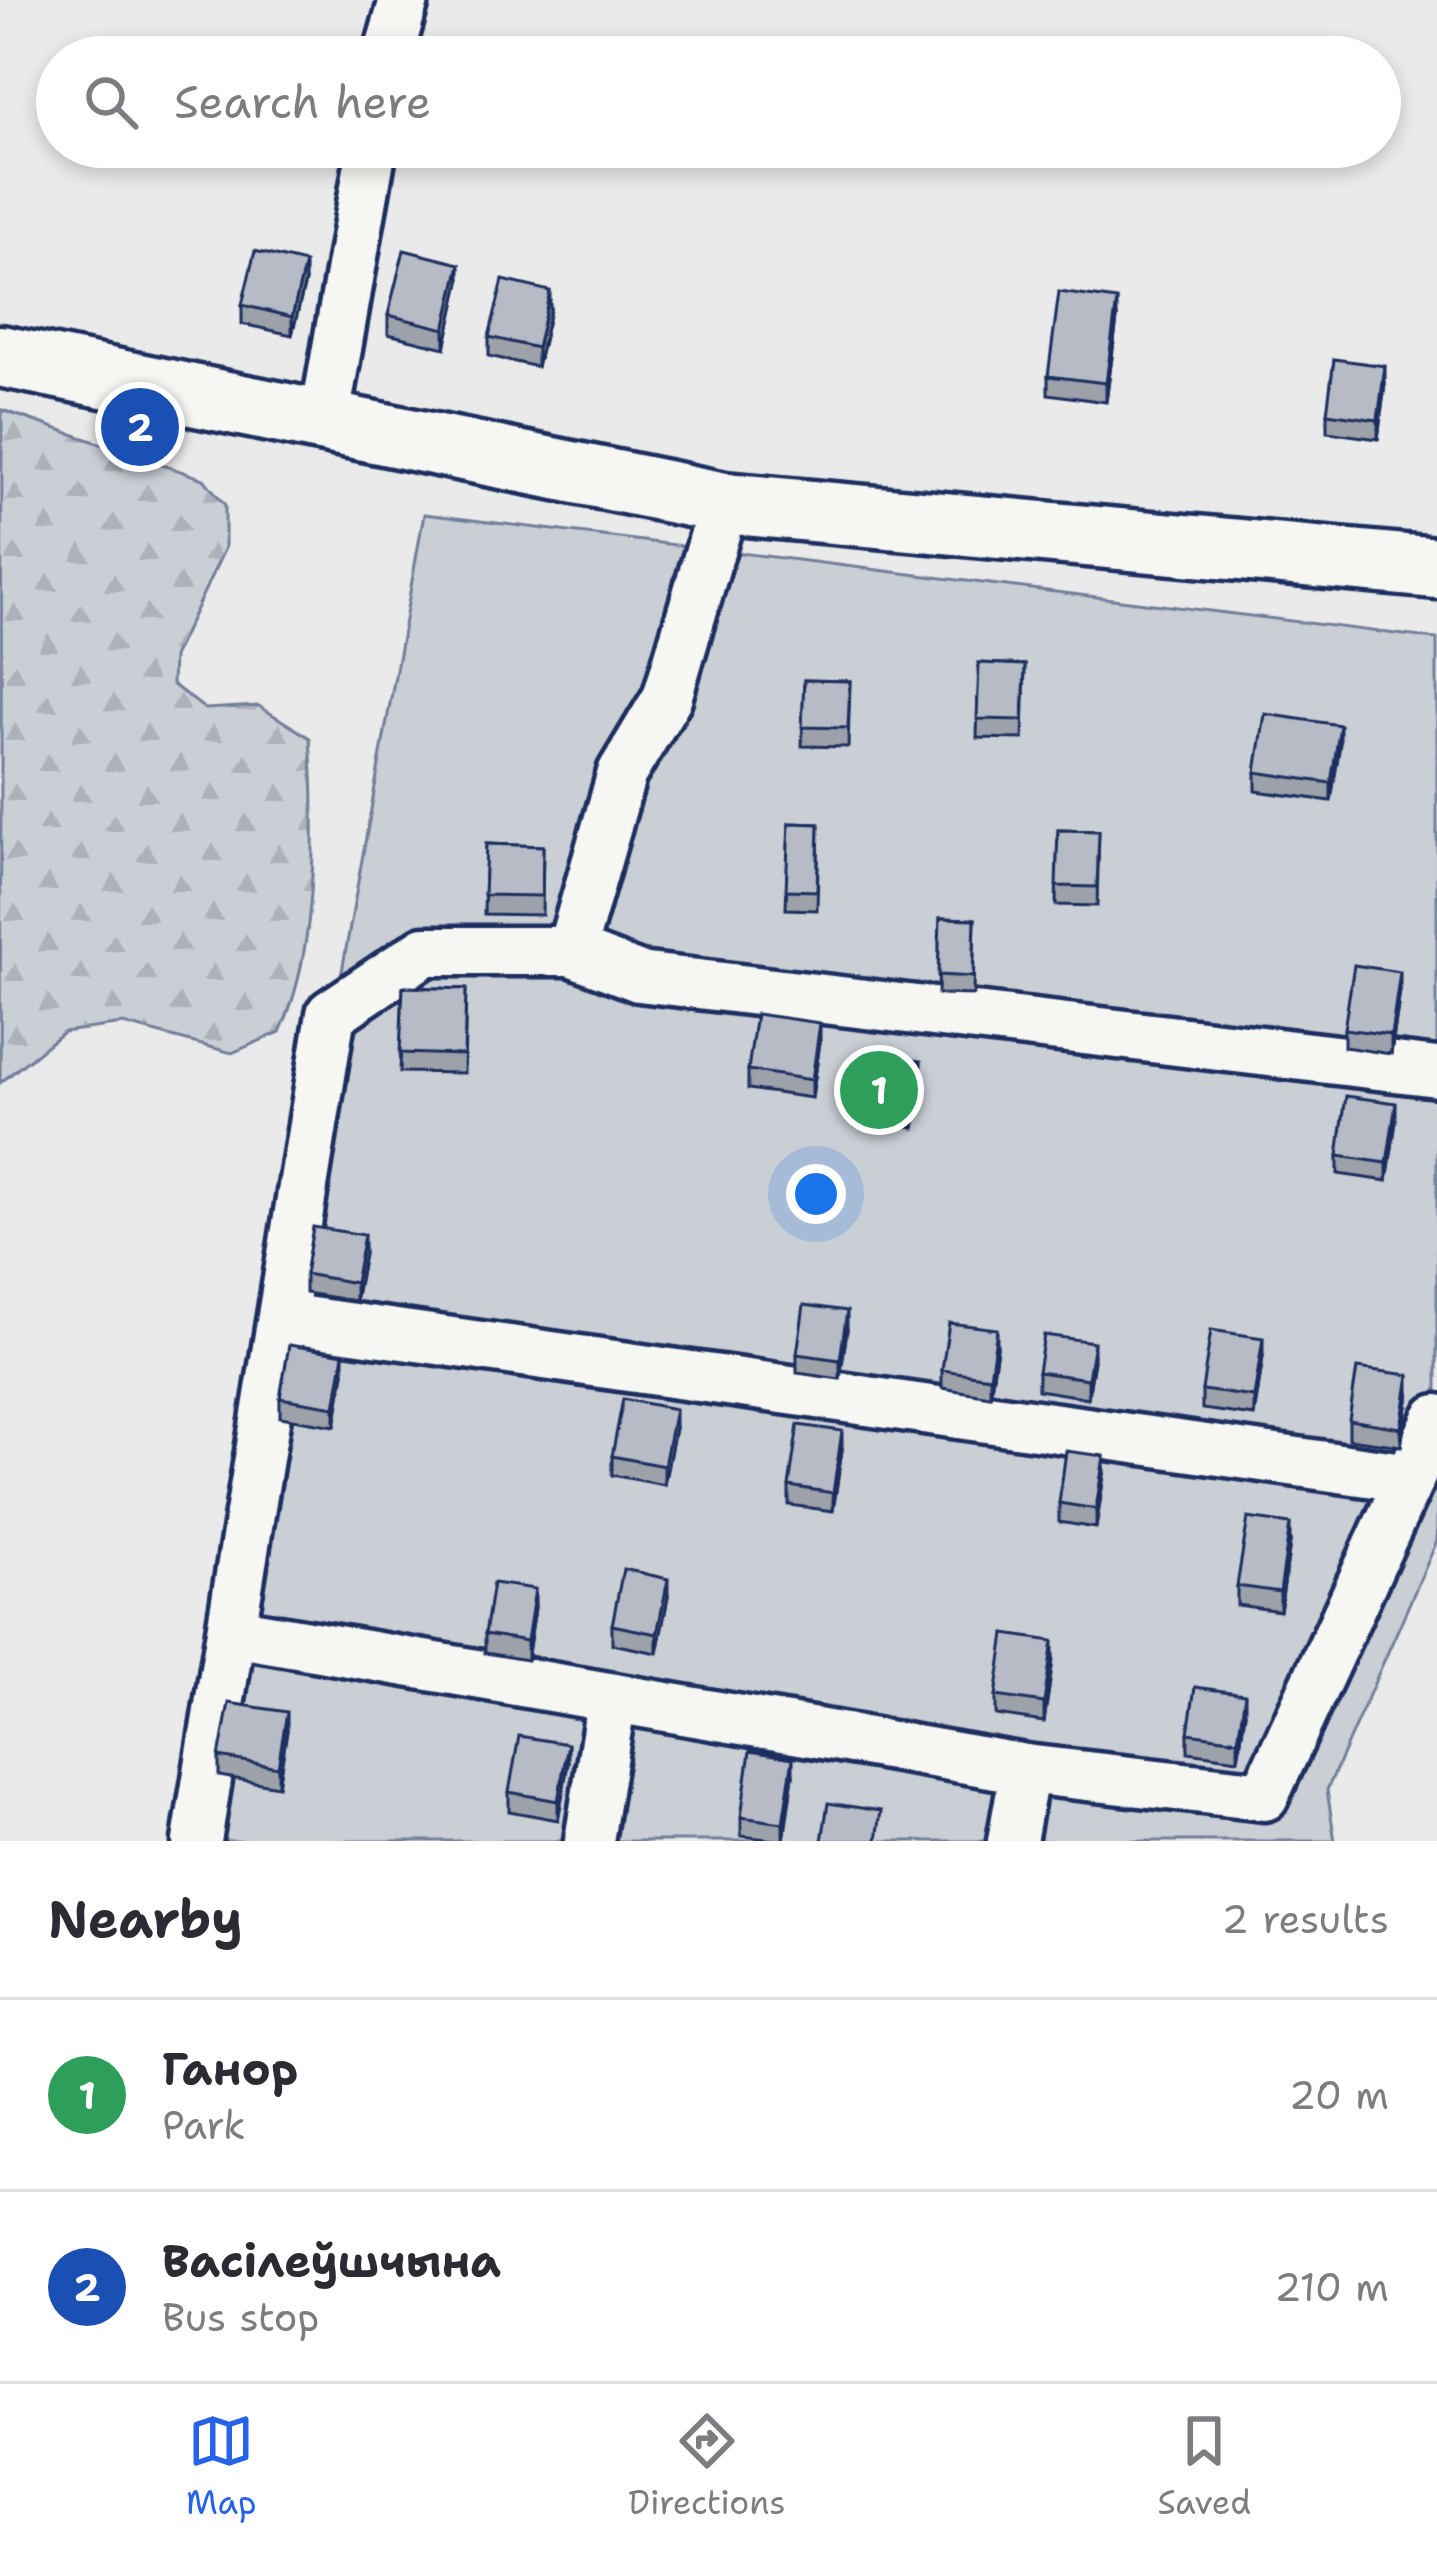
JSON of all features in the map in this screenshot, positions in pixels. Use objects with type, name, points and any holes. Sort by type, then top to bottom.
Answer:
[{"type":"main road","points":[[0,356],[724,503],[1437,568]]},
{"type":"street","points":[[394,36],[404,0]]},
{"type":"street","points":[[324,423],[368,168]]},
{"type":"street","points":[[571,951],[622,772],[667,698],[724,503]]},
{"type":"street","points":[[197,1841],[331,1014],[425,951],[571,951],[640,976],[1437,1072]]},
{"type":"street","points":[[283,1318],[1410,1478]]},
{"type":"street","points":[[233,1632],[1025,1769],[1264,1796],[1437,1419]]},
{"type":"street","points":[[589,1841],[612,1697]]},
{"type":"street","points":[[1012,1841],[1025,1769]]},
{"type":"green space","points":[[2,410],[204,479],[225,505],[225,548],[173,657],[172,684],[205,709],[259,706],[310,738],[312,888],[302,964],[280,1032],[232,1053],[123,1024],[63,1032],[0,1083]]},
{"type":"green space","points":[[424,514],[1437,639],[1437,1541],[1327,1790],[1335,1841],[186,1841]]},
{"type":"building","points":[[404,250],[460,264],[445,329],[388,315]]},
{"type":"building","points":[[255,251],[305,263],[292,317],[242,305]]},
{"type":"building","points":[[503,280],[550,291],[537,348],[489,337]]},
{"type":"building","points":[[1059,292],[1117,300],[1106,383],[1048,376]]},
{"type":"building","points":[[1334,359],[1385,366],[1378,420],[1327,413]]},
{"type":"building","points":[[979,663],[1025,665],[1023,720],[977,719]]},
{"type":"building","points":[[804,680],[850,681],[848,728],[802,727]]},
{"type":"building","points":[[1265,714],[1340,725],[1331,783],[1256,772]]},
{"type":"building","points":[[789,823],[819,824],[817,891],[786,890]]},
{"type":"building","points":[[1058,830],[1099,831],[1097,887],[1056,886]]},
{"type":"building","points":[[486,844],[543,846],[542,896],[484,895]]},
{"type":"building","points":[[940,918],[975,919],[973,977],[938,975]]},
{"type":"building","points":[[1354,965],[1400,972],[1391,1035],[1344,1029]]},
{"type":"building","points":[[403,987],[466,989],[464,1055],[400,1053]]},
{"type":"building","points":[[756,1014],[820,1023],[812,1080],[748,1070]]},
{"type":"building","points":[[873,1054],[921,1061],[914,1109],[866,1102]]},
{"type":"building","points":[[1346,1096],[1396,1103],[1387,1163],[1338,1156]]},
{"type":"building","points":[[313,1227],[364,1235],[355,1283],[305,1274]]},
{"type":"building","points":[[804,1305],[847,1311],[840,1360],[797,1354]]},
{"type":"building","points":[[949,1323],[997,1329],[990,1377],[942,1370]]},
{"type":"building","points":[[1211,1330],[1263,1338],[1254,1397],[1202,1390]]},
{"type":"building","points":[[1044,1335],[1094,1342],[1088,1379],[1038,1372]]},
{"type":"building","points":[[289,1345],[344,1354],[335,1407],[280,1398]]},
{"type":"building","points":[[1357,1368],[1409,1375],[1401,1428],[1349,1420]]},
{"type":"building","points":[[623,1399],[675,1409],[664,1466],[612,1456]]},
{"type":"building","points":[[798,1425],[842,1431],[833,1493],[789,1486]]},
{"type":"building","points":[[1066,1451],[1104,1456],[1096,1509],[1059,1503]]},
{"type":"building","points":[[1248,1518],[1290,1524],[1280,1592],[1237,1586]]},
{"type":"building","points":[[623,1569],[668,1579],[657,1634],[612,1625]]},
{"type":"building","points":[[493,1583],[535,1589],[527,1641],[485,1634]]},
{"type":"building","points":[[1005,1634],[1053,1641],[1044,1703],[996,1696]]},
{"type":"building","points":[[1195,1687],[1245,1694],[1238,1740],[1188,1733]]},
{"type":"building","points":[[229,1703],[287,1712],[278,1767],[219,1757]]},
{"type":"building","points":[[519,1736],[568,1744],[558,1801],[509,1792]]},
{"type":"building","points":[[750,1751],[793,1758],[783,1823],[741,1817]]},
{"type":"building","points":[[828,1803],[881,1811],[877,1841],[822,1841]]},
{"type":"place","name":"Васілеўшчына","points":[[140,427]]},
{"type":"place","name":"Ганор","points":[[879,1090]]}]
